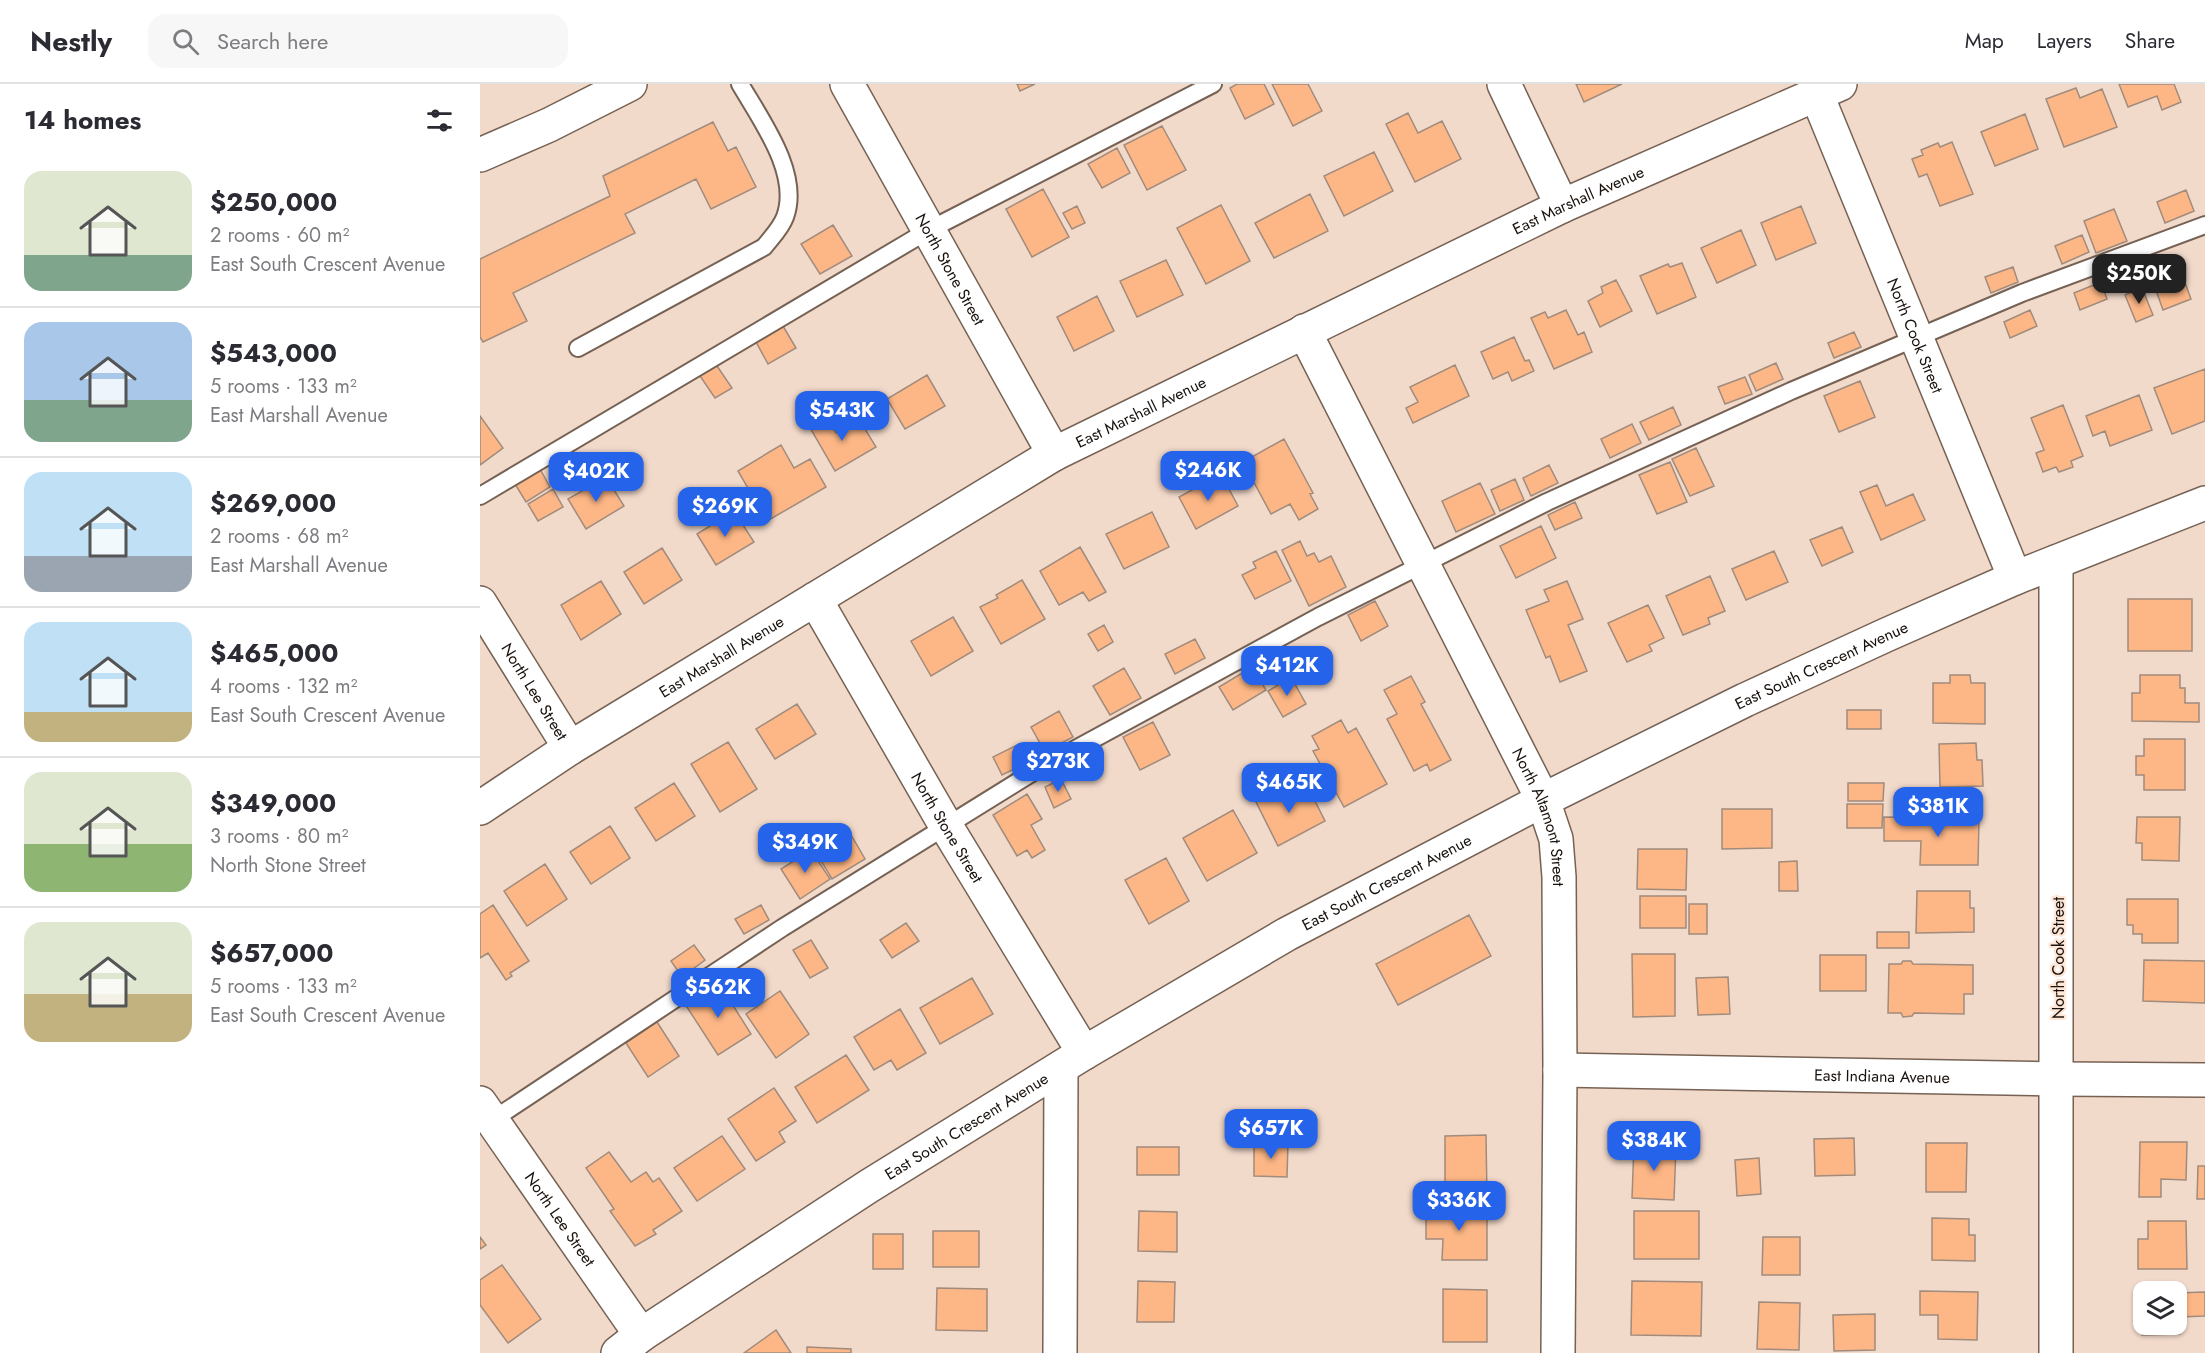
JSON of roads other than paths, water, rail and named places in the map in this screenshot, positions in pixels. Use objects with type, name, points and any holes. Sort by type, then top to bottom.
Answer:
[{"type":"street","points":[[480,155],[630,84]]},
{"type":"street","name":"North Stone Street","points":[[847,84],[1054,454]]},
{"type":"street","points":[[1504,84],[1562,206]]},
{"type":"street","name":"East Marshall Avenue","points":[[480,808],[570,748],[1054,454],[1562,206],[1828,88]]},
{"type":"street","name":"North Cook Street","points":[[1828,88],[1917,338],[2015,578]]},
{"type":"street","name":"North Altamont Street","points":[[1305,331],[1543,800],[1556,839],[1560,1070],[1558,1353]]},
{"type":"street","name":"East South Crescent Avenue","points":[[629,1344],[868,1186],[1073,1060],[1287,934],[1543,800],[1810,670],[2015,578],[2205,503]]},
{"type":"street","name":"North Cook Street","points":[[2056,562],[2058,1079],[2056,1353]]},
{"type":"street","name":"North Stone Street","points":[[815,599],[946,826],[1073,1060]]},
{"type":"street","name":"North Lee Street","points":[[480,603],[570,748]]},
{"type":"street","points":[[1060,1353],[1073,1060]]},
{"type":"street","name":"East Indiana Avenue","points":[[1560,1070],[2205,1080]]},
{"type":"street","name":"North Lee Street","points":[[484,1117],[629,1344]]},
{"type":"lane","points":[[578,348],[764,247],[777,232],[785,217],[790,197],[788,176],[766,128],[740,84]]},
{"type":"lane","points":[[480,496],[928,230],[1213,84]]},
{"type":"lane","points":[[484,1117],[1035,771],[1318,617],[1547,502],[1665,447],[2022,293],[2205,225]]}]
